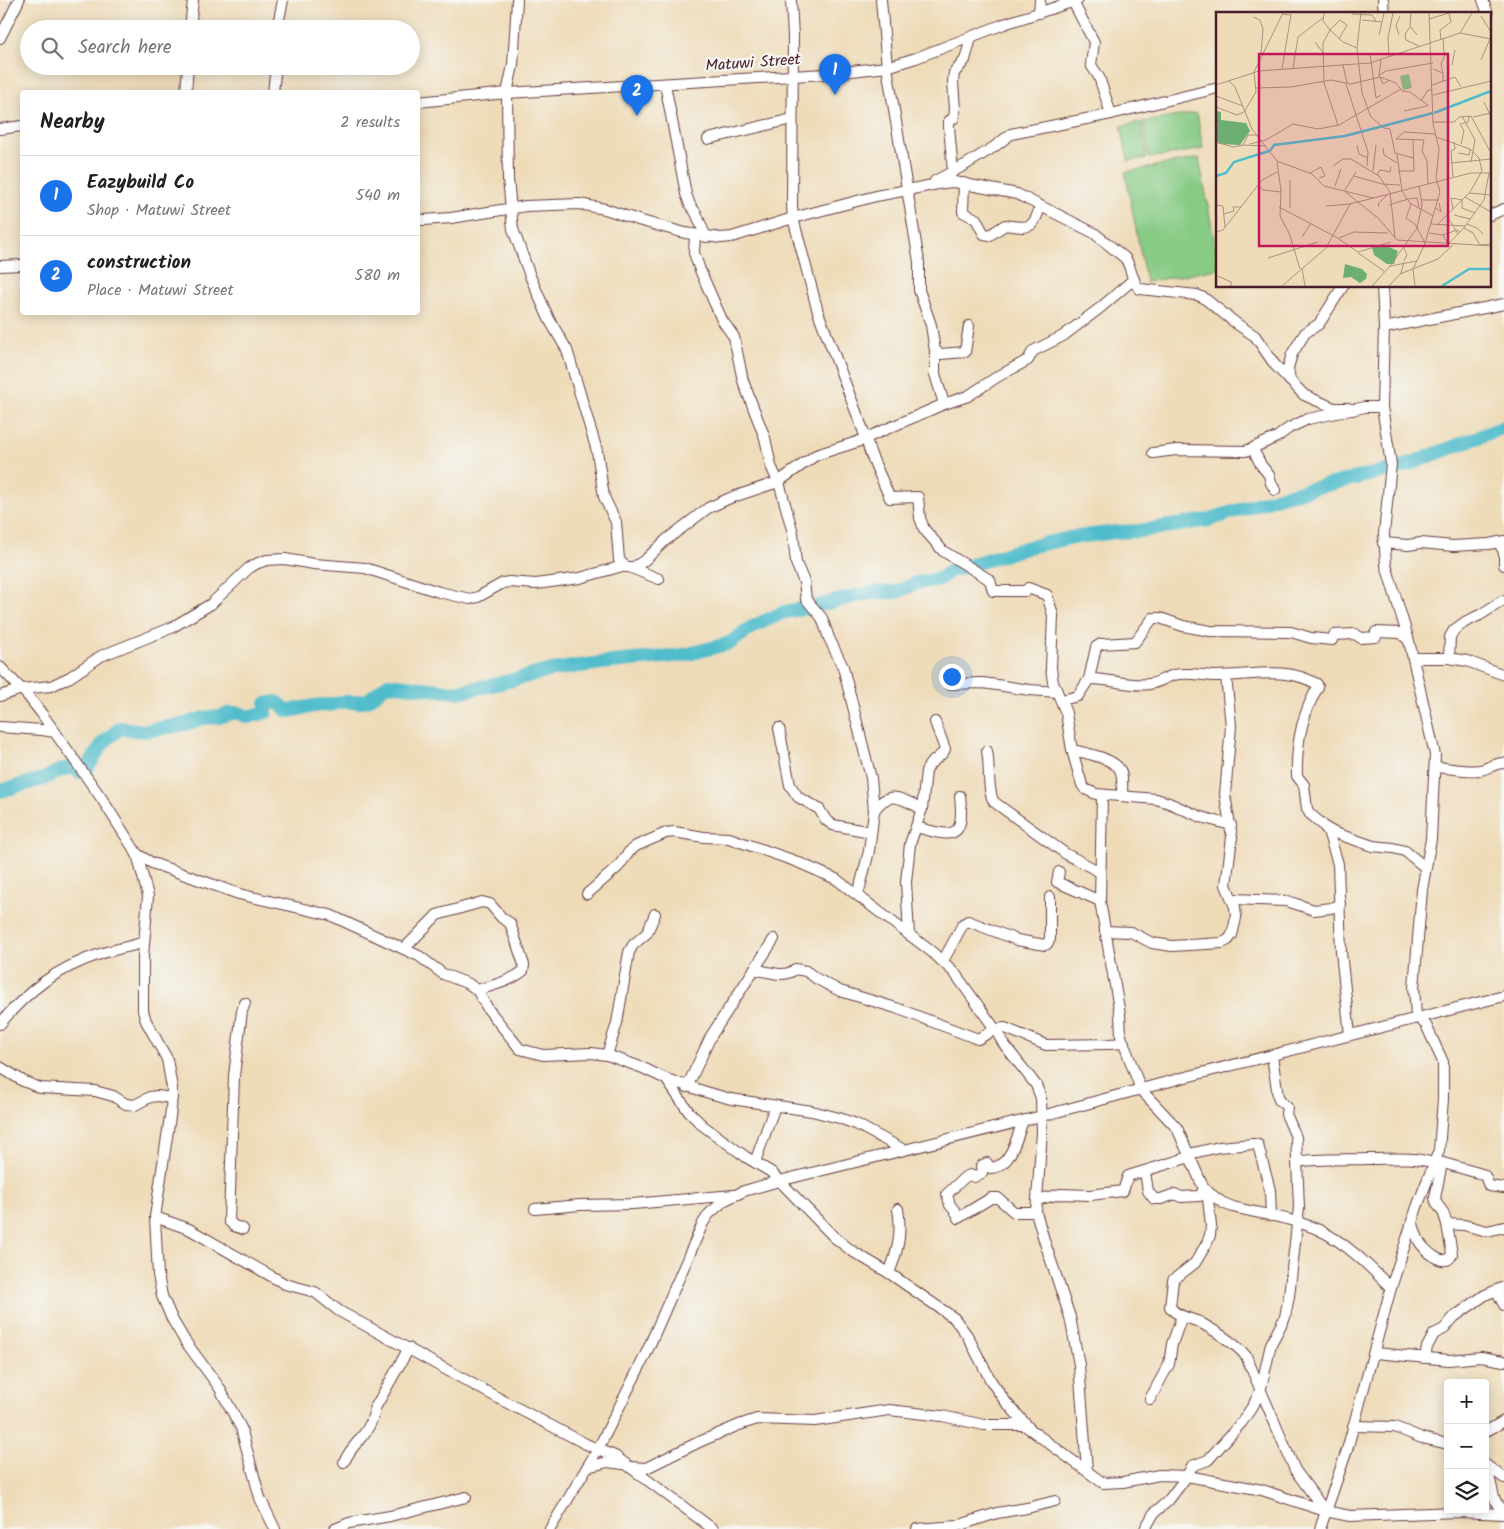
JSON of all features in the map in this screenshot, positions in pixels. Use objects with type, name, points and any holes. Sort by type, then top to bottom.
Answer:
[{"type":"street","points":[[10,0],[13,12]]},
{"type":"street","points":[[0,38],[19,0]]},
{"type":"street","points":[[191,20],[193,0]]},
{"type":"street","points":[[279,20],[284,0]]},
{"type":"street","points":[[791,0],[793,37],[793,218],[818,312],[877,470],[890,498],[918,497],[920,518],[924,529],[944,551],[990,580],[993,591],[1026,591],[1028,588],[1047,594],[1053,628],[1051,668],[1053,682],[1066,713],[1072,750],[1082,785],[1090,792],[1102,795],[1156,799],[1201,818],[1231,826]]},
{"type":"street","points":[[881,0],[887,67],[919,262],[919,290],[931,325],[935,351],[935,374],[944,404]]},
{"type":"street","points":[[1038,13],[1040,0]]},
{"type":"street","points":[[516,1],[512,65],[506,93],[508,179],[513,229],[530,276],[567,350],[597,451],[604,497],[616,522],[619,560],[626,566],[659,579]]},
{"type":"street","points":[[1076,1],[1094,42],[1091,65],[1099,78],[1111,114]]},
{"type":"street","name":"Matuwi Street","points":[[420,102],[506,93],[792,76],[887,67],[1076,1]]},
{"type":"street","points":[[953,172],[949,121],[954,118],[955,109],[954,73],[965,60],[970,38]]},
{"type":"street","points":[[186,90],[187,75]]},
{"type":"street","points":[[273,90],[275,75]]},
{"type":"street","points":[[664,84],[686,194],[706,237]]},
{"type":"street","points":[[925,186],[994,148],[1011,134],[1111,114],[1216,88]]},
{"type":"street","points":[[708,138],[792,119]]},
{"type":"street","points":[[0,129],[20,126]]},
{"type":"street","points":[[420,219],[451,218],[511,208],[579,204],[604,209],[664,228],[694,235],[732,238],[793,218],[907,189],[943,183],[964,183],[1010,192],[1087,229],[1100,238],[1125,258],[1129,263],[1137,287],[1143,291],[1196,295],[1204,298],[1255,336],[1271,360],[1304,395],[1334,408],[1348,408],[1352,410]]},
{"type":"street","points":[[964,183],[963,212],[976,219],[982,232],[987,235],[1005,225],[1022,228],[1030,226],[1036,219],[1040,206]]},
{"type":"street","points":[[1492,214],[1504,209]]},
{"type":"street","points":[[694,235],[694,253],[709,293],[722,320],[733,333],[743,382],[765,438],[771,466],[778,482],[793,533],[796,563],[804,582],[806,599],[822,618],[843,667],[871,778],[874,811],[869,851],[858,894]]},
{"type":"street","points":[[0,266],[20,265]]},
{"type":"street","points":[[0,696],[22,689],[51,686],[70,677],[101,656],[171,628],[211,604],[249,568],[267,560],[285,559],[314,564],[365,568],[439,592],[470,599],[478,597],[503,583],[536,584],[580,578],[626,566],[634,567],[708,508],[730,498],[778,482],[816,455],[866,438],[944,404],[964,398],[996,377],[1028,360],[1033,351],[1063,336],[1134,279]]},
{"type":"street","points":[[1290,382],[1288,368],[1292,354],[1305,333],[1319,324],[1342,288]]},
{"type":"street","points":[[1382,288],[1384,328],[1382,407],[1391,464],[1383,543],[1386,565],[1409,641],[1432,738],[1435,766],[1431,839],[1418,928],[1414,987],[1415,1012],[1426,1025],[1444,1068],[1435,1198],[1447,1224],[1452,1254],[1448,1260],[1443,1260],[1430,1254],[1419,1241],[1412,1221]]},
{"type":"street","points":[[1384,328],[1504,304]]},
{"type":"street","points":[[935,351],[940,354],[965,352],[969,326]]},
{"type":"street","points":[[1153,453],[1176,450],[1253,449],[1308,419],[1352,410],[1382,407]]},
{"type":"street","points":[[1253,449],[1261,466],[1269,475],[1275,490]]},
{"type":"street","points":[[1383,543],[1408,545],[1421,543],[1453,546],[1501,542],[1504,552],[1504,566]]},
{"type":"street","points":[[1449,658],[1450,637],[1454,630],[1502,601]]},
{"type":"street","points":[[949,684],[984,683],[1060,696],[1078,696],[1089,679],[1096,647],[1101,644],[1135,642],[1153,618],[1160,618],[1183,626],[1210,631],[1291,632],[1312,638],[1332,640],[1334,635],[1355,634],[1361,638],[1376,637],[1376,632],[1401,633],[1409,641]]},
{"type":"street","points":[[1413,658],[1449,658],[1468,661],[1504,675]]},
{"type":"street","points":[[0,667],[22,689],[55,732],[102,799],[137,854],[148,896],[144,942],[143,1011],[167,1059],[172,1080],[172,1098],[155,1217],[158,1275],[167,1309],[185,1341],[219,1387],[234,1414],[248,1450],[260,1498],[275,1529]]},
{"type":"street","points":[[1089,679],[1127,684],[1149,684],[1175,675],[1226,676],[1256,673],[1288,673],[1296,674],[1317,684],[1318,687],[1312,694],[1298,742],[1298,776],[1304,784],[1307,809],[1325,827],[1335,833],[1373,846],[1399,849],[1426,868]]},
{"type":"street","points":[[1105,931],[1131,932],[1152,943],[1172,946],[1222,942],[1228,940],[1232,935],[1235,928],[1236,907],[1227,891],[1226,885],[1232,848],[1231,826],[1225,795],[1231,726],[1226,676]]},
{"type":"street","points":[[909,935],[906,892],[907,856],[922,809],[926,771],[930,764],[941,756],[944,749],[935,722]]},
{"type":"street","points":[[0,727],[55,732]]},
{"type":"street","points":[[779,728],[790,785],[798,797],[819,809],[826,820],[833,825],[871,832]]},
{"type":"street","points":[[1072,750],[1105,759],[1118,768],[1121,773],[1122,796]]},
{"type":"street","points":[[987,752],[991,797],[994,802],[1066,854],[1100,872]]},
{"type":"street","points":[[1435,766],[1484,770],[1494,764],[1504,762]]},
{"type":"street","points":[[1102,795],[1100,901],[1120,1014],[1121,1036],[1142,1090],[1177,1128],[1206,1189],[1210,1235],[1196,1263],[1176,1276],[1171,1285],[1170,1307],[1182,1316],[1201,1323],[1239,1348],[1246,1356],[1295,1470],[1326,1512]]},
{"type":"street","points":[[916,827],[938,833],[953,833],[961,823],[960,796]]},
{"type":"street","points":[[874,811],[883,800],[896,797],[904,799],[922,809]]},
{"type":"street","points":[[1325,827],[1333,843],[1338,864],[1341,952],[1350,1035]]},
{"type":"street","points":[[586,894],[618,867],[636,846],[670,832],[704,837],[729,838],[831,876],[858,894],[943,961],[954,972],[1003,1043],[1036,1085],[1041,1098],[1042,1116],[1036,1212],[1070,1317],[1079,1365],[1087,1470]]},
{"type":"street","points":[[137,854],[167,870],[231,891],[330,915],[419,956],[443,974],[469,984],[477,990],[488,1009],[520,1050],[543,1055],[590,1052],[607,1055],[643,1068],[666,1079],[732,1099],[812,1111],[839,1118],[856,1124],[904,1150]]},
{"type":"street","points":[[1059,872],[1057,882],[1100,901]]},
{"type":"street","points":[[943,961],[963,924],[968,921],[1017,940],[1048,944],[1050,939],[1050,897]]},
{"type":"street","points":[[1233,900],[1287,901],[1331,915],[1340,921]]},
{"type":"street","points":[[404,949],[437,915],[482,902],[490,904],[502,918],[510,923],[524,965],[524,971],[519,975],[477,990]]},
{"type":"street","points":[[1314,910],[1331,908],[1340,904]]},
{"type":"street","points":[[607,1055],[617,1023],[629,952],[633,945],[647,932],[655,914]]},
{"type":"street","points":[[687,1086],[711,1036],[774,939]]},
{"type":"street","points":[[0,1024],[18,1002],[50,977],[99,954],[144,942]]},
{"type":"street","points":[[754,969],[787,975],[795,969],[801,969],[840,991],[896,1008],[978,1039],[995,1029],[1005,1028],[1046,1045],[1124,1043]]},
{"type":"street","points":[[534,1209],[580,1205],[633,1204],[735,1195],[779,1182],[1023,1121],[1504,996]]},
{"type":"street","points":[[243,1229],[234,1226],[230,1221],[230,1181],[234,1076],[242,1011],[245,1003]]},
{"type":"street","points":[[1145,1529],[1154,1513],[1168,1501],[1187,1476],[1192,1466],[1208,1460],[1242,1422],[1254,1404],[1261,1388],[1271,1344],[1285,1317],[1298,1223],[1296,1138],[1286,1114],[1287,1107],[1279,1100],[1272,1056]]},
{"type":"street","points":[[0,1067],[8,1073],[40,1088],[95,1091],[113,1096],[126,1104],[135,1105],[157,1096],[172,1098]]},
{"type":"street","points":[[666,1079],[689,1112],[702,1125],[771,1172],[852,1252],[889,1273],[954,1318],[967,1335],[991,1381],[1005,1401],[1031,1430]]},
{"type":"street","points":[[755,1162],[775,1106]]},
{"type":"street","points":[[1023,1121],[1012,1152],[1007,1158],[994,1168],[990,1168],[987,1163],[981,1166],[982,1173],[974,1177],[970,1175],[947,1194],[950,1205],[959,1217],[991,1198],[998,1198],[1014,1212],[1036,1212]]},
{"type":"street","points":[[1037,1200],[1060,1194],[1090,1195],[1123,1191],[1128,1176],[1219,1147],[1253,1144],[1258,1145],[1270,1190],[1272,1216]]},
{"type":"street","points":[[1297,1162],[1332,1159],[1408,1158],[1437,1162],[1482,1174],[1485,1176],[1489,1186],[1504,1188]]},
{"type":"street","points":[[1320,1529],[1354,1426],[1391,1288],[1412,1221],[1437,1162]]},
{"type":"street","points":[[1145,1172],[1148,1191],[1154,1199],[1161,1199],[1175,1194],[1181,1197],[1200,1196],[1206,1189]]},
{"type":"street","points":[[1206,1189],[1233,1207],[1298,1223],[1318,1230],[1366,1263],[1391,1288]]},
{"type":"street","points":[[550,1529],[598,1449],[656,1333],[698,1233],[709,1214],[716,1207],[735,1195]]},
{"type":"street","points":[[889,1273],[899,1243],[901,1225],[898,1209]]},
{"type":"street","points":[[155,1217],[189,1229],[285,1284],[314,1292],[340,1311],[500,1399],[615,1456],[713,1529]]},
{"type":"street","points":[[1447,1224],[1458,1224],[1487,1231],[1504,1227]]},
{"type":"street","points":[[1425,1358],[1427,1347],[1434,1334],[1444,1329],[1454,1316],[1471,1304],[1485,1295],[1500,1289],[1504,1305]]},
{"type":"street","points":[[1150,1399],[1169,1364],[1172,1344],[1182,1316]]},
{"type":"street","points":[[344,1462],[350,1451],[366,1433],[373,1418],[375,1408],[409,1348]]},
{"type":"street","points":[[1375,1353],[1459,1360],[1481,1357],[1504,1361]]},
{"type":"street","points":[[587,1467],[616,1462],[628,1466],[646,1468],[699,1442],[739,1425],[757,1420],[815,1421],[888,1410],[946,1416],[984,1425],[1024,1425],[1103,1483],[1133,1481],[1159,1475],[1187,1476],[1262,1490],[1326,1512],[1350,1516],[1458,1512],[1504,1513]]},
{"type":"street","points":[[1489,1430],[1504,1421]]},
{"type":"street","points":[[1354,1426],[1395,1427],[1422,1438],[1444,1443]]},
{"type":"street","points":[[1486,1469],[1494,1500],[1504,1513]]},
{"type":"street","points":[[1489,1469],[1504,1478]]},
{"type":"street","points":[[335,1529],[349,1523],[390,1516],[466,1497]]},
{"type":"street","points":[[917,1529],[957,1526],[997,1513],[1027,1508],[1055,1500]]},
{"type":"green space","points":[[1197,113],[1203,149],[1149,158],[1143,122]]},
{"type":"green space","points":[[1141,122],[1147,158],[1128,161],[1121,126]]},
{"type":"green space","points":[[1199,158],[1216,248],[1216,269],[1146,282],[1125,172]]},
{"type":"waterway","points":[[1397,468],[1504,427]]},
{"type":"waterway","points":[[85,772],[103,743],[120,728],[145,731],[186,724],[203,718],[219,717],[231,713],[239,713],[248,717],[266,712],[266,704],[277,702],[288,711],[342,702],[357,702],[368,700],[388,684],[456,692],[552,670],[685,655],[730,643],[752,627],[784,612],[868,593],[897,592],[916,583],[940,579],[950,571],[1029,547],[1069,538],[1140,531],[1208,520],[1285,495],[1385,471]]},
{"type":"waterway","points":[[0,791],[43,779],[73,766],[79,772]]},
{"type":"place","name":"Eazybuild Co","points":[[835,95]]},
{"type":"place","name":"construction","points":[[637,116]]}]
